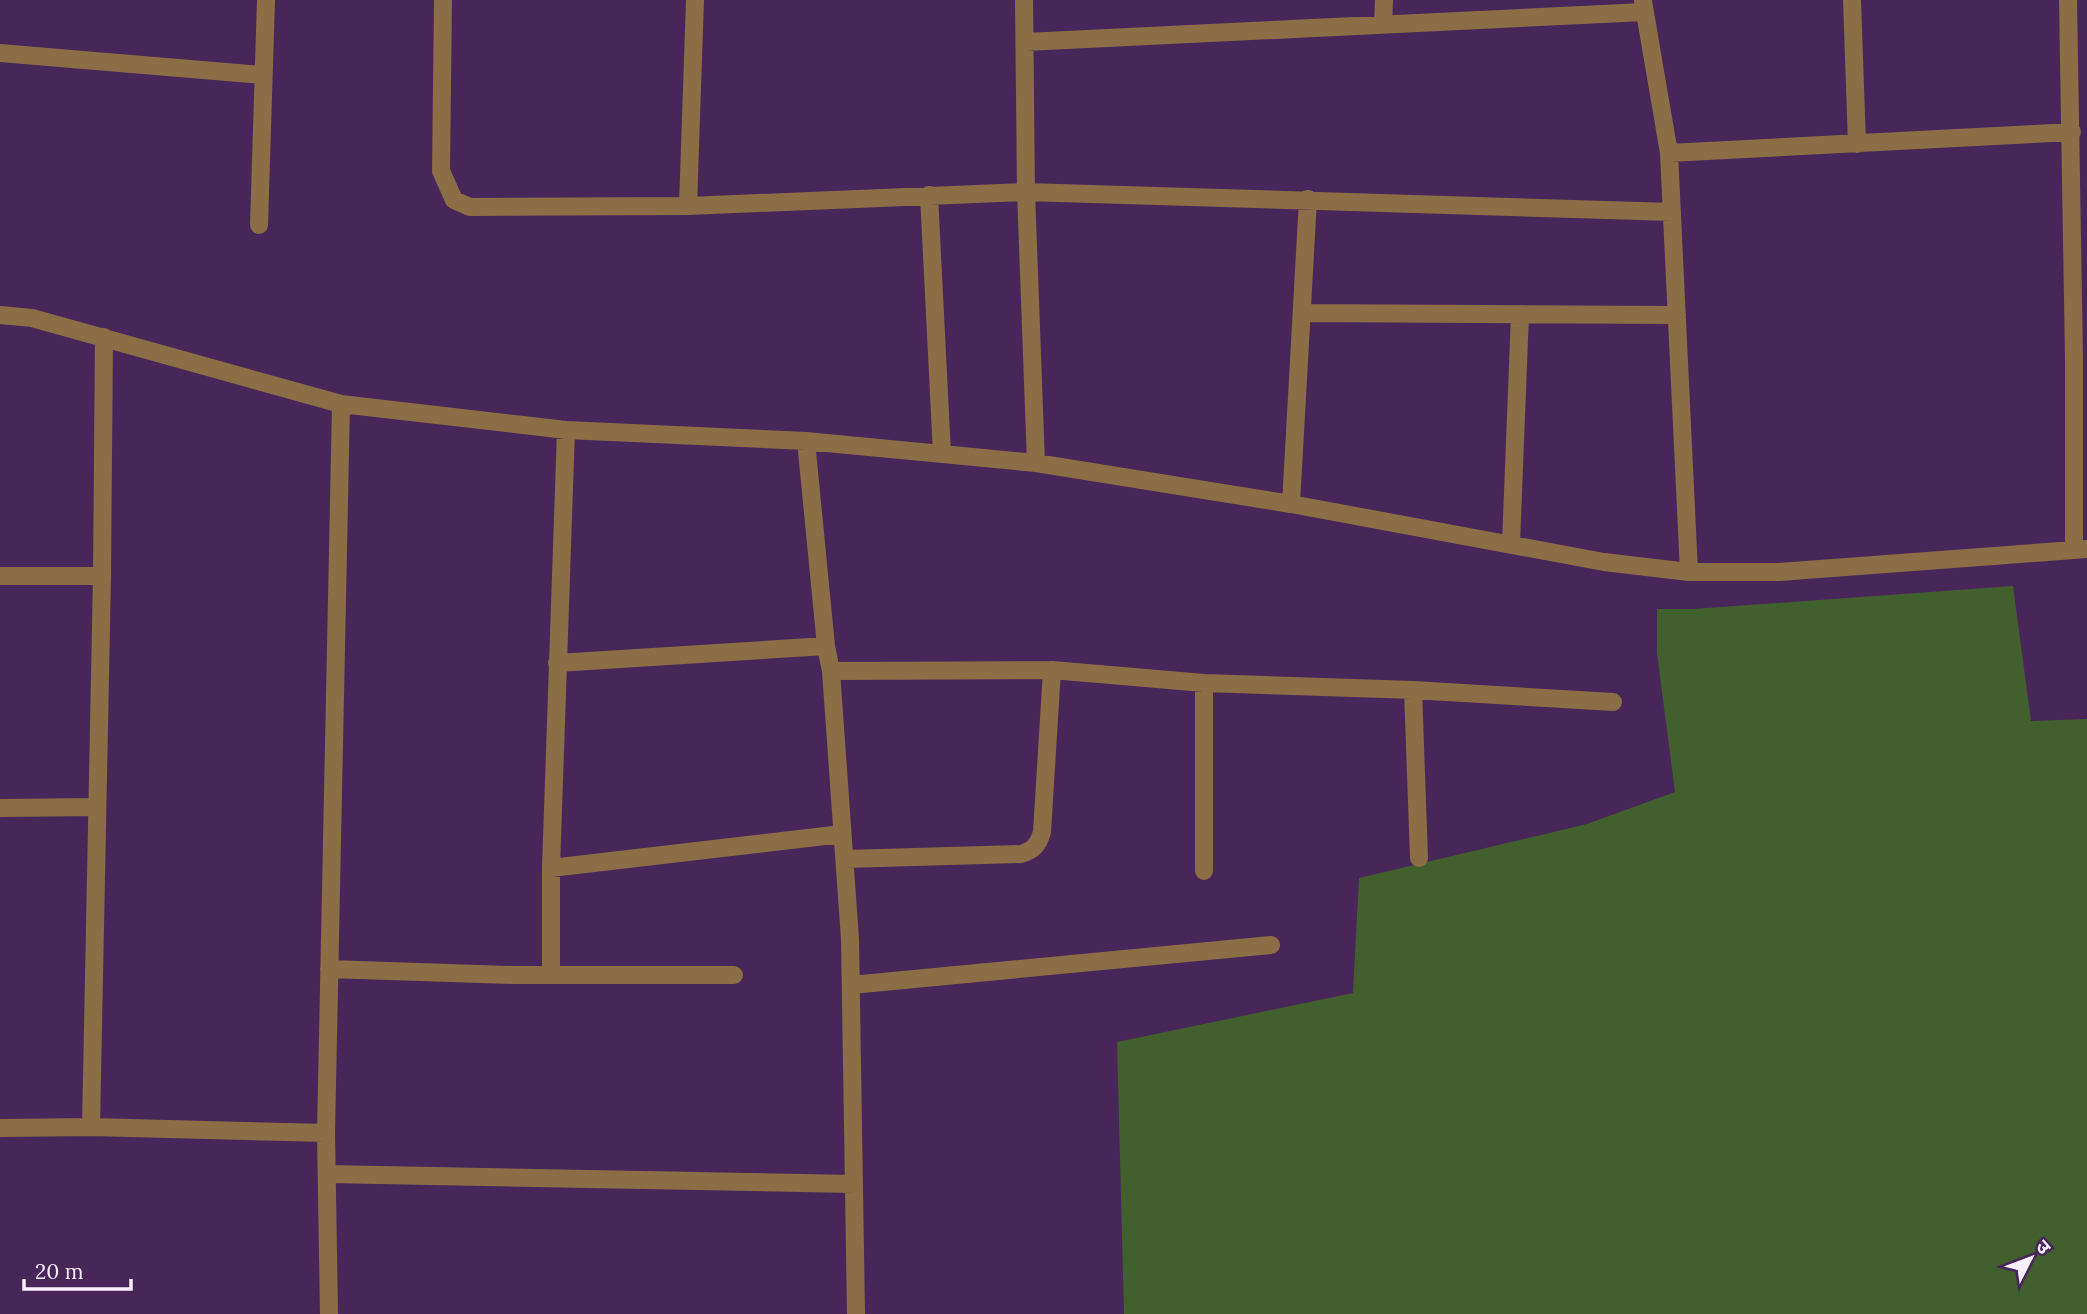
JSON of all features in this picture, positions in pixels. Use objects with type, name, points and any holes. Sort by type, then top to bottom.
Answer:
[{"type":"street","points":[[259,225],[266,0]]},
{"type":"street","points":[[443,0],[441,171],[454,200],[470,206],[688,206],[1026,192],[1672,212]]},
{"type":"street","points":[[688,206],[695,0]]},
{"type":"street","points":[[1024,0],[1026,192],[1037,464]]},
{"type":"street","points":[[1383,25],[1384,0]]},
{"type":"street","points":[[1852,0],[1857,144]]},
{"type":"street","points":[[0,315],[32,318],[341,404],[566,430],[806,441],[1037,464],[1291,504],[1604,562],[1689,572],[1779,572],[2080,549],[2079,163],[2072,132],[2068,0]]},
{"type":"street","points":[[1025,42],[1383,25],[1643,6],[1669,153],[1689,572]]},
{"type":"street","points":[[0,52],[263,75]]},
{"type":"street","points":[[1669,153],[2072,132]]},
{"type":"street","points":[[929,195],[942,454]]},
{"type":"street","points":[[1291,504],[1308,199]]},
{"type":"street","points":[[1302,313],[1677,315]]},
{"type":"street","points":[[1511,544],[1520,314]]},
{"type":"street","points":[[90,1127],[102,576],[104,337]]},
{"type":"street","points":[[329,1314],[326,1133],[341,404]]},
{"type":"street","points":[[551,974],[551,868],[566,430]]},
{"type":"street","points":[[806,441],[826,646],[831,671],[846,859],[851,985],[856,1314]]},
{"type":"street","points":[[0,576],[102,576]]},
{"type":"street","points":[[557,663],[826,646]]},
{"type":"street","points":[[831,671],[1052,670],[1204,683],[1413,690],[1613,702]]},
{"type":"street","points":[[846,859],[1021,854],[1033,850],[1042,832],[1052,670]]},
{"type":"street","points":[[1204,683],[1204,871]]},
{"type":"street","points":[[1413,690],[1419,858]]},
{"type":"street","points":[[0,808],[97,807]]},
{"type":"street","points":[[551,868],[842,834]]},
{"type":"street","points":[[851,985],[1271,945]]},
{"type":"street","points":[[329,969],[734,975]]},
{"type":"street","points":[[0,1128],[90,1127],[326,1133]]},
{"type":"street","points":[[328,1174],[854,1184]]},
{"type":"green space","points":[[2013,586],[2031,721],[2087,719],[2087,1314],[1124,1314],[1117,1042],[1353,993],[1359,878],[1587,824],[1675,792],[1657,653],[1657,609],[1693,609]]}]
